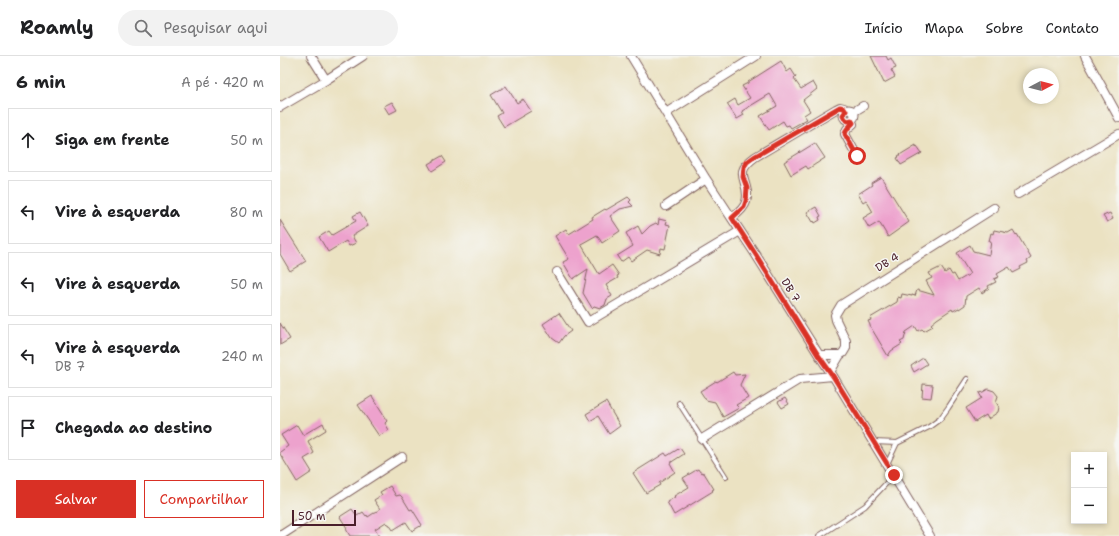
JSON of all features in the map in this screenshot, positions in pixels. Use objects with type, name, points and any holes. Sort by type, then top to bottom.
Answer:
[{"type":"street","points":[[311,56],[326,80]]},
{"type":"street","points":[[280,107],[363,56]]},
{"type":"street","name":"DB 7","points":[[631,56],[706,179],[874,442],[930,536]]},
{"type":"street","points":[[666,113],[756,56]]},
{"type":"street","points":[[1086,56],[1119,118]]},
{"type":"street","points":[[850,114],[863,106]]},
{"type":"street","points":[[732,218],[744,207],[746,201],[747,188],[743,177],[744,167],[747,162],[840,107],[844,108],[850,114],[853,124],[847,129],[845,134],[857,156]]},
{"type":"street","points":[[1018,194],[1119,134]]},
{"type":"street","points":[[666,206],[706,179]]},
{"type":"street","name":"DB 4","points":[[831,374],[840,355],[846,348],[846,341],[835,315],[841,305],[994,208]]},
{"type":"street","points":[[557,272],[588,322],[740,231]]},
{"type":"street","points":[[818,355],[840,355]]},
{"type":"street","points":[[702,439],[800,379],[831,374]]},
{"type":"street","points":[[280,536],[402,457]]},
{"type":"lane","points":[[874,442],[897,443],[929,427],[940,419],[967,379]]},
{"type":"lane","points":[[679,403],[726,477]]},
{"type":"lane","points":[[887,464],[897,443]]},
{"type":"lane","points":[[819,536],[865,506],[894,475]]},
{"type":"building","points":[[871,56],[886,56],[888,60],[891,58],[896,68],[891,70],[895,77],[884,83]]},
{"type":"building","points":[[781,61],[787,72],[791,69],[796,77],[794,79],[801,89],[813,82],[817,89],[803,100],[810,111],[804,115],[807,119],[791,128],[789,125],[786,126],[783,121],[769,130],[760,116],[777,106],[770,94],[742,111],[744,115],[737,119],[727,104],[735,99],[738,105],[750,98],[742,86]]},
{"type":"building","points":[[506,86],[517,103],[523,99],[531,111],[504,127],[497,116],[502,113],[491,95]]},
{"type":"building","points":[[392,102],[397,110],[389,114],[384,106]]},
{"type":"building","points":[[815,143],[825,158],[808,169],[806,166],[791,175],[784,162]]},
{"type":"building","points":[[916,145],[922,153],[901,165],[897,158],[899,157],[898,156]]},
{"type":"building","points":[[442,156],[446,162],[432,171],[428,164]]},
{"type":"building","points":[[881,177],[909,222],[888,237],[879,222],[869,228],[863,218],[873,212],[866,200],[863,202],[858,194]]},
{"type":"building","points":[[628,197],[631,200],[629,202],[633,206],[620,209],[610,216],[620,231],[602,243],[597,235],[581,244],[599,274],[612,265],[619,275],[617,276],[618,278],[606,285],[612,296],[607,299],[605,305],[600,308],[594,306],[592,308],[583,293],[588,269],[573,279],[563,262],[569,259],[555,236],[566,229],[569,234],[593,219],[592,217]]},
{"type":"building","points":[[816,207],[821,216],[819,217],[820,220],[815,223],[807,212]]},
{"type":"building","points":[[360,212],[368,226],[352,236],[356,243],[349,246],[346,241],[328,252],[319,237],[329,231],[332,235],[356,221],[353,216]]},
{"type":"building","points":[[1110,213],[1113,219],[1107,222],[1103,216]]},
{"type":"building","points":[[659,219],[667,221],[666,224],[670,225],[665,249],[661,248],[660,254],[647,250],[631,261],[628,257],[621,262],[617,256],[633,246],[626,233],[638,226],[642,234],[650,226],[656,223],[658,225]]},
{"type":"building","points":[[280,220],[306,261],[290,271],[280,254]]},
{"type":"building","points":[[994,230],[1008,233],[1013,230],[1016,235],[1017,234],[1031,258],[1027,261],[1028,263],[1013,273],[1009,267],[997,274],[999,277],[994,279],[996,282],[988,286],[989,288],[982,293],[979,288],[966,296],[965,305],[953,311],[952,309],[931,324],[933,326],[924,331],[922,329],[918,331],[915,326],[906,332],[904,340],[900,342],[902,344],[891,351],[888,356],[870,326],[868,321],[871,320],[870,318],[897,302],[898,297],[901,298],[902,294],[915,296],[917,290],[934,295],[926,281],[932,278],[929,273],[941,267],[945,273],[949,270],[952,275],[954,274],[958,281],[970,274],[957,253],[970,245],[973,251],[989,255],[991,241],[989,241],[991,233],[993,234]]},
{"type":"building","points":[[559,313],[571,331],[564,336],[559,343],[552,338],[543,324]]},
{"type":"building","points":[[280,323],[290,339],[280,345]]},
{"type":"building","points":[[923,358],[927,364],[914,372],[911,366]]},
{"type":"building","points":[[733,372],[735,375],[745,374],[740,385],[748,398],[736,405],[739,408],[723,417],[715,402],[706,400],[700,391]]},
{"type":"building","points":[[923,384],[933,385],[931,398],[922,397]]},
{"type":"building","points":[[988,389],[994,391],[998,396],[996,402],[999,407],[998,412],[988,419],[986,415],[975,422],[966,408],[982,398],[979,393]]},
{"type":"building","points":[[372,396],[387,421],[385,423],[389,430],[379,436],[358,405]]},
{"type":"building","points":[[785,398],[789,404],[782,408],[778,402]]},
{"type":"building","points":[[606,402],[620,426],[609,434],[598,416],[590,421],[586,414]]},
{"type":"building","points":[[323,423],[326,430],[308,441],[314,453],[304,459],[312,472],[297,482],[280,454],[280,452],[288,446],[281,435],[297,425],[303,435]]},
{"type":"building","points":[[680,448],[684,454],[670,463],[675,472],[659,483],[660,485],[646,493],[633,473],[665,453],[667,456]]},
{"type":"building","points":[[698,469],[700,472],[704,473],[714,489],[712,490],[713,491],[674,515],[667,502],[689,487],[683,478]]},
{"type":"building","points":[[390,486],[396,496],[400,495],[410,510],[412,509],[422,525],[412,531],[406,522],[393,530],[386,522],[375,529],[380,536],[350,536],[340,517],[352,509],[357,516],[363,512],[368,517],[380,509],[374,500],[382,495],[380,492]]},
{"type":"route","points":[[857,156],[845,134],[847,129],[853,123],[851,120],[848,121],[844,118],[843,115],[846,111],[844,108],[840,107],[747,162],[744,167],[743,177],[747,188],[746,201],[744,207],[732,218],[894,475]]}]
